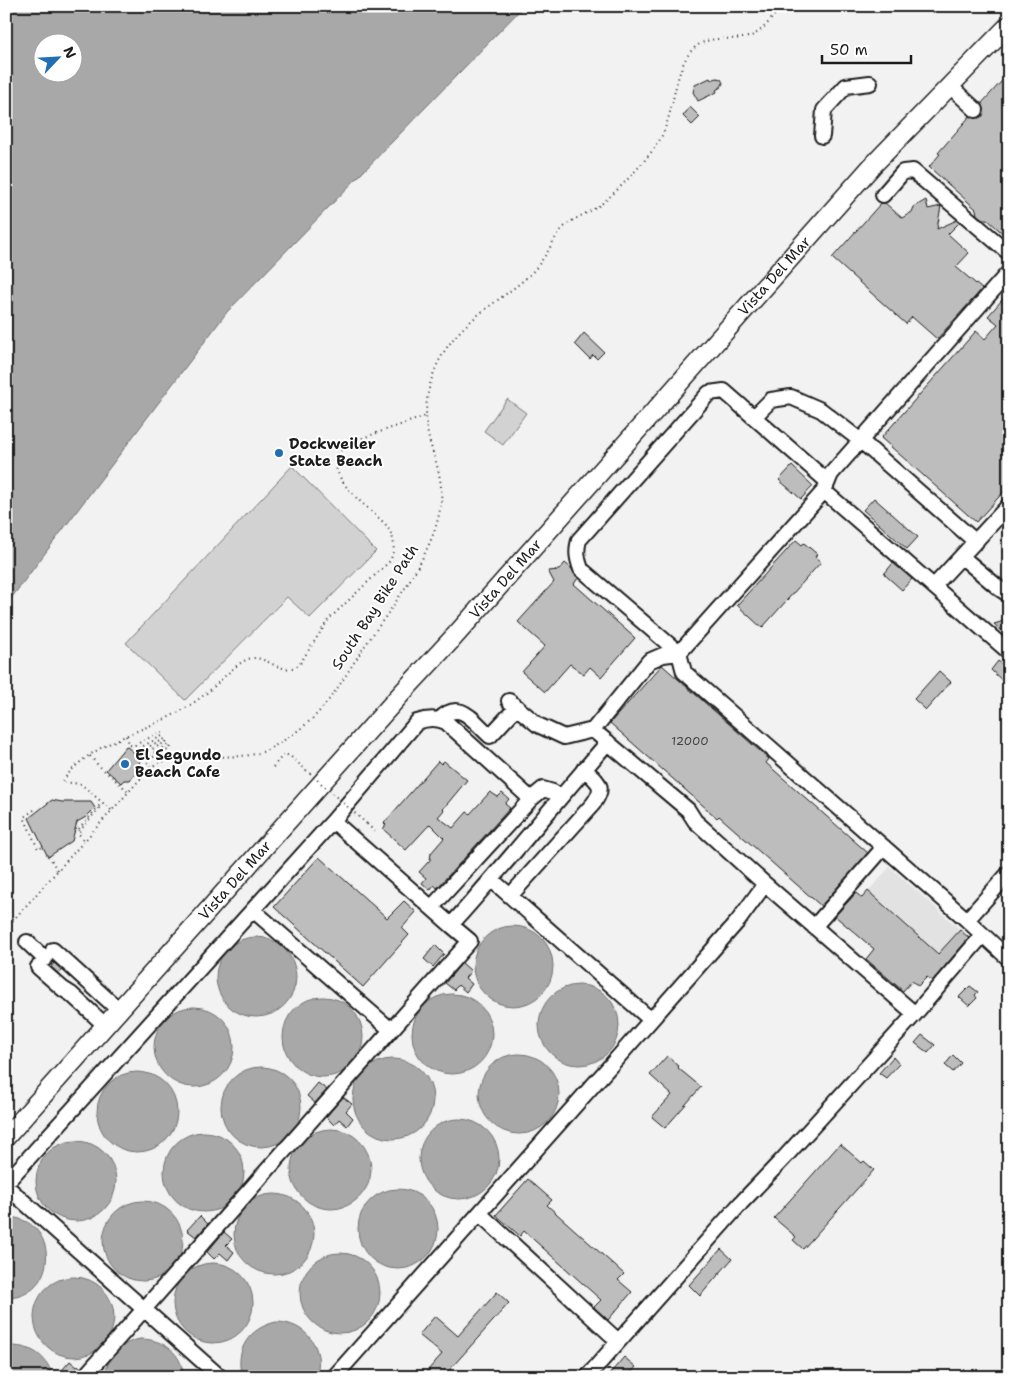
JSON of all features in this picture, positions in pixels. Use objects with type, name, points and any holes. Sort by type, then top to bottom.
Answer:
[{"type":"main road","name":"Vista Del Mar","points":[[6,1137],[401,694],[458,634],[866,173],[1009,25]]},
{"type":"lane","points":[[822,136],[824,110],[846,86],[870,83]]},
{"type":"lane","points":[[950,86],[976,110]]},
{"type":"lane","points":[[883,195],[903,172],[913,171],[1009,253]]},
{"type":"lane","points":[[439,720],[447,712],[454,710],[462,712],[490,736],[513,704],[538,725],[564,737],[593,730],[649,661],[662,655],[679,654],[826,486],[831,474],[1009,272]]},
{"type":"lane","points":[[1009,652],[934,586],[724,391],[709,393],[580,540],[576,552],[582,569],[679,654],[684,672],[1009,959]]},
{"type":"lane","points":[[754,417],[772,400],[791,397],[821,410],[861,441],[976,542]]},
{"type":"lane","points":[[934,586],[1009,505]]},
{"type":"lane","points":[[962,557],[1000,590],[1009,595]]},
{"type":"lane","points":[[220,1377],[143,1310],[6,1185],[254,910],[417,722],[427,718],[446,722],[531,799]]},
{"type":"lane","points":[[593,730],[688,810],[695,820],[765,884],[915,1014]]},
{"type":"lane","points":[[452,925],[608,742]]},
{"type":"lane","points":[[510,896],[599,795],[601,789],[598,782],[584,769]]},
{"type":"lane","points":[[432,907],[531,799],[543,789],[553,792],[560,797]]},
{"type":"lane","points":[[84,1377],[470,941],[333,821]]},
{"type":"lane","points":[[814,926],[884,847]]},
{"type":"lane","points":[[967,920],[1009,873]]},
{"type":"lane","points":[[492,880],[651,1020]]},
{"type":"lane","points":[[334,1377],[738,921],[765,884]]},
{"type":"lane","points":[[254,910],[391,1030]]},
{"type":"lane","points":[[587,1377],[740,1202],[784,1158],[915,1014],[982,936]]},
{"type":"lane","points":[[27,942],[45,959],[120,1010]]},
{"type":"lane","points":[[45,959],[63,990],[72,994],[106,1026]]},
{"type":"lane","points":[[480,1214],[618,1341]]},
{"type":"path","name":"South Bay Bike Path","points":[[6,928],[128,791],[156,764],[171,760],[260,753],[298,730],[322,708],[412,576],[431,538],[441,503],[441,484],[429,440],[426,403],[433,374],[452,339],[474,318],[530,274],[540,263],[561,230],[573,219],[598,206],[659,141],[665,129],[682,66],[691,51],[710,39],[740,38],[753,35],[782,6]]},
{"type":"path","points":[[111,810],[81,784],[62,782],[68,774],[90,756],[114,740],[176,714],[206,694],[247,660],[258,658],[288,669],[295,668],[302,662],[329,619],[390,561],[394,552],[392,533],[339,478],[336,464],[343,448],[351,442],[426,416]]},
{"type":"path","points":[[126,736],[130,745],[133,746],[161,732],[163,733],[162,736],[134,750],[136,753],[166,739],[166,742],[141,755],[143,758],[170,746],[170,749],[147,760],[150,769]]},
{"type":"path","points":[[273,767],[284,754],[290,756],[377,834]]},
{"type":"path","points":[[90,756],[128,791]]},
{"type":"path","points":[[76,829],[76,831],[100,805],[78,833],[84,840]]},
{"type":"path","points":[[34,810],[24,817],[38,849],[42,847]]},
{"type":"path","points":[[49,856],[57,870]]},
{"type":"shaded area","points":[[6,6],[524,6],[227,312],[6,605]]},
{"type":"shaded area","points":[[507,399],[526,413],[503,445],[484,431]]},
{"type":"shaded area","points":[[292,466],[376,551],[310,618],[287,597],[185,700],[126,643]]},
{"type":"shaded area","points":[[890,867],[972,940],[933,983],[927,977],[918,986],[912,981],[903,991],[866,959],[874,949],[834,916],[855,892],[862,898]]},
{"type":"shaded area","points":[[513,926],[528,929],[541,938],[550,951],[553,966],[550,981],[541,994],[528,1003],[513,1006],[498,1003],[485,994],[476,981],[473,966],[476,951],[485,938],[498,929]]},
{"type":"shaded area","points":[[256,937],[271,940],[284,949],[293,962],[296,977],[293,992],[284,1005],[271,1014],[256,1017],[241,1014],[228,1005],[219,992],[216,977],[219,962],[228,949],[241,940]]},
{"type":"shaded area","points":[[579,985],[594,988],[607,997],[616,1010],[619,1025],[616,1040],[607,1053],[594,1062],[579,1065],[564,1062],[551,1053],[542,1040],[539,1025],[542,1010],[551,997],[564,988]]},
{"type":"shaded area","points":[[452,994],[467,997],[480,1006],[489,1019],[492,1034],[489,1049],[480,1062],[467,1071],[452,1074],[437,1071],[424,1062],[415,1049],[412,1034],[415,1019],[424,1006],[437,997]]},
{"type":"shaded area","points":[[323,997],[338,1000],[351,1009],[360,1022],[363,1037],[360,1052],[351,1065],[338,1074],[323,1077],[308,1074],[295,1065],[286,1052],[283,1037],[286,1022],[295,1009],[308,1000]]},
{"type":"shaded area","points":[[194,1007],[209,1010],[222,1019],[231,1032],[234,1047],[231,1062],[222,1075],[209,1084],[194,1087],[179,1084],[166,1075],[157,1062],[154,1047],[157,1032],[166,1019],[179,1010]]},
{"type":"shaded area","points":[[519,1054],[534,1057],[547,1066],[556,1079],[559,1094],[556,1109],[547,1122],[534,1131],[519,1134],[504,1131],[491,1122],[482,1109],[479,1094],[482,1079],[491,1066],[504,1057]]},
{"type":"shaded area","points":[[393,1059],[408,1062],[421,1071],[430,1084],[433,1099],[430,1114],[421,1127],[408,1136],[393,1139],[378,1136],[365,1127],[356,1114],[353,1099],[356,1084],[365,1071],[378,1062]]},
{"type":"shaded area","points":[[261,1067],[276,1070],[289,1079],[298,1092],[301,1107],[298,1122],[289,1135],[276,1144],[261,1147],[246,1144],[233,1135],[224,1122],[221,1107],[224,1092],[233,1079],[246,1070]]},
{"type":"shaded area","points":[[137,1072],[152,1075],[165,1084],[174,1097],[177,1112],[174,1127],[165,1140],[152,1149],[137,1152],[122,1149],[109,1140],[100,1127],[97,1112],[100,1097],[109,1084],[122,1075]]},
{"type":"shaded area","points":[[459,1119],[474,1122],[487,1131],[496,1144],[499,1159],[496,1174],[487,1187],[474,1196],[459,1199],[444,1196],[431,1187],[422,1174],[419,1159],[422,1144],[431,1131],[444,1122]]},
{"type":"shaded area","points":[[331,1129],[346,1132],[359,1141],[368,1154],[371,1169],[368,1184],[359,1197],[346,1206],[331,1209],[316,1206],[303,1197],[294,1184],[291,1169],[294,1154],[303,1141],[316,1132]]},
{"type":"shaded area","points":[[204,1132],[219,1135],[232,1144],[241,1157],[244,1172],[241,1187],[232,1200],[219,1209],[204,1212],[189,1209],[176,1200],[167,1187],[164,1172],[167,1157],[176,1144],[189,1135]]},
{"type":"shaded area","points":[[76,1141],[91,1144],[104,1153],[113,1166],[116,1181],[113,1196],[104,1209],[91,1218],[76,1221],[61,1218],[48,1209],[39,1196],[36,1181],[39,1166],[48,1153],[61,1144]]},
{"type":"shaded area","points":[[398,1189],[413,1192],[426,1201],[435,1214],[438,1229],[435,1244],[426,1257],[413,1266],[398,1269],[383,1266],[370,1257],[361,1244],[358,1229],[361,1214],[370,1201],[383,1192]]},
{"type":"shaded area","points":[[274,1194],[289,1197],[302,1206],[311,1219],[314,1234],[311,1249],[302,1262],[289,1271],[274,1274],[259,1271],[246,1262],[237,1249],[234,1234],[237,1219],[246,1206],[259,1197]]},
{"type":"shaded area","points":[[143,1201],[158,1204],[171,1213],[180,1226],[183,1241],[180,1256],[171,1269],[158,1278],[143,1281],[128,1278],[115,1269],[106,1256],[103,1241],[106,1226],[115,1213],[128,1204]]},
{"type":"shaded area","points":[[6,1217],[24,1220],[36,1230],[44,1242],[46,1257],[44,1272],[36,1284],[24,1294],[6,1297]]},
{"type":"shaded area","points":[[340,1253],[355,1256],[368,1265],[377,1278],[380,1293],[377,1308],[368,1321],[355,1330],[340,1333],[325,1330],[312,1321],[303,1308],[300,1293],[303,1278],[312,1265],[325,1256]]},
{"type":"shaded area","points":[[213,1263],[228,1266],[241,1275],[250,1288],[253,1303],[250,1318],[241,1331],[228,1340],[213,1343],[198,1340],[185,1331],[176,1318],[173,1303],[176,1288],[185,1275],[198,1266]]},
{"type":"shaded area","points":[[74,1277],[89,1280],[102,1289],[111,1302],[114,1317],[111,1332],[102,1345],[89,1354],[74,1357],[59,1354],[46,1345],[37,1332],[34,1317],[37,1302],[46,1289],[59,1280]]},
{"type":"shaded area","points":[[276,1322],[296,1327],[311,1339],[318,1356],[316,1377],[242,1377],[240,1358],[246,1342],[258,1329]]},
{"type":"shaded area","points":[[140,1339],[157,1342],[176,1354],[183,1368],[184,1377],[105,1377],[108,1363],[116,1352],[126,1344]]},
{"type":"shaded area","points":[[6,1347],[26,1348],[38,1354],[47,1363],[53,1377],[6,1377]]},
{"type":"building","points":[[1009,73],[1009,239],[987,219],[977,215],[976,209],[929,167],[940,154],[938,153],[970,116],[978,118],[983,116],[984,108],[982,103]]},
{"type":"building","points":[[710,78],[711,80],[721,79],[723,83],[716,90],[717,92],[698,101],[693,92],[695,85]]},
{"type":"building","points":[[690,107],[700,117],[692,125],[683,116]]},
{"type":"building","points":[[926,200],[928,209],[941,206],[937,229],[957,220],[960,222],[948,234],[969,253],[956,267],[982,289],[937,339],[912,317],[906,324],[832,258],[881,203],[885,203],[902,218],[912,212],[914,207]]},
{"type":"building","points":[[1009,292],[1009,486],[976,522],[881,438],[976,331],[985,339],[998,324],[988,316]]},
{"type":"building","points":[[584,333],[604,352],[597,359],[593,355],[590,359],[575,344]]},
{"type":"building","points":[[792,466],[813,486],[801,499],[779,480]]},
{"type":"building","points":[[874,498],[918,537],[907,549],[863,510]]},
{"type":"building","points":[[796,540],[802,545],[804,543],[817,554],[815,557],[821,562],[762,628],[737,605]]},
{"type":"building","points":[[565,563],[578,578],[574,584],[635,638],[601,677],[590,667],[584,674],[570,664],[545,692],[522,672],[545,646],[518,622],[554,582],[548,571],[559,570]]},
{"type":"building","points":[[893,563],[912,579],[902,590],[884,574]]},
{"type":"building","points":[[1009,613],[1009,637],[994,624],[1001,622]]},
{"type":"building","points":[[998,661],[1009,670],[1009,687],[991,670]]},
{"type":"building","points":[[662,665],[769,759],[766,763],[868,853],[821,906],[719,816],[717,818],[610,723]]},
{"type":"building","points":[[939,671],[951,682],[926,710],[914,699]]},
{"type":"building","points":[[126,746],[142,759],[139,763],[141,765],[140,768],[130,780],[124,780],[121,783],[106,770]]},
{"type":"building","points":[[438,761],[441,764],[444,761],[467,780],[438,817],[453,828],[467,812],[470,814],[490,792],[498,797],[502,793],[509,799],[505,804],[510,808],[437,888],[434,885],[430,890],[422,883],[426,878],[419,872],[430,860],[431,853],[444,838],[430,824],[406,850],[383,829],[386,825],[384,823]]},
{"type":"building","points":[[52,800],[91,802],[95,808],[86,817],[77,822],[72,841],[48,857],[29,818]]},
{"type":"building","points":[[319,857],[387,918],[404,901],[416,912],[402,928],[409,935],[363,987],[274,907]]},
{"type":"building","points":[[868,891],[938,954],[960,930],[969,938],[932,981],[927,977],[918,986],[912,981],[903,991],[866,959],[874,949],[835,916],[856,893],[862,898]]},
{"type":"building","points":[[435,945],[444,954],[433,967],[424,959]]},
{"type":"building","points":[[54,963],[62,970],[59,974],[51,967]]},
{"type":"building","points":[[462,963],[471,971],[465,978],[472,984],[466,992],[458,985],[454,990],[445,983]]},
{"type":"building","points":[[970,986],[978,992],[975,995],[977,998],[969,1006],[959,997]]},
{"type":"building","points":[[922,1035],[935,1045],[928,1053],[915,1043]]},
{"type":"building","points":[[953,1055],[961,1063],[953,1072],[945,1065]]},
{"type":"building","points":[[667,1056],[701,1087],[665,1128],[652,1117],[672,1095],[650,1075]]},
{"type":"building","points":[[893,1057],[899,1064],[886,1078],[879,1073]]},
{"type":"building","points":[[318,1083],[327,1090],[315,1103],[307,1096]]},
{"type":"building","points":[[343,1097],[352,1104],[346,1111],[353,1118],[347,1126],[339,1119],[334,1125],[326,1117]]},
{"type":"building","points":[[840,1144],[862,1163],[864,1161],[874,1170],[803,1249],[793,1240],[796,1237],[774,1218]]},
{"type":"building","points":[[528,1179],[552,1200],[547,1205],[624,1274],[618,1280],[632,1292],[608,1320],[594,1307],[601,1300],[524,1231],[520,1236],[496,1215]]},
{"type":"building","points":[[200,1216],[208,1224],[196,1237],[187,1230]]},
{"type":"building","points":[[224,1232],[232,1239],[226,1245],[234,1252],[228,1260],[220,1253],[214,1259],[207,1252]]},
{"type":"building","points":[[721,1249],[732,1259],[700,1296],[689,1285]]},
{"type":"building","points":[[497,1292],[509,1303],[443,1377],[422,1377],[442,1354],[419,1335],[435,1316],[458,1336]]},
{"type":"building","points":[[624,1357],[636,1367],[627,1377],[607,1377]]},
{"type":"building","points":[[70,1361],[81,1368],[75,1377],[56,1377]]},
{"type":"place","name":"Dockweiler State Beach","points":[[279,453]]},
{"type":"place","name":"El Segundo Beach Cafe","points":[[125,764]]}]
